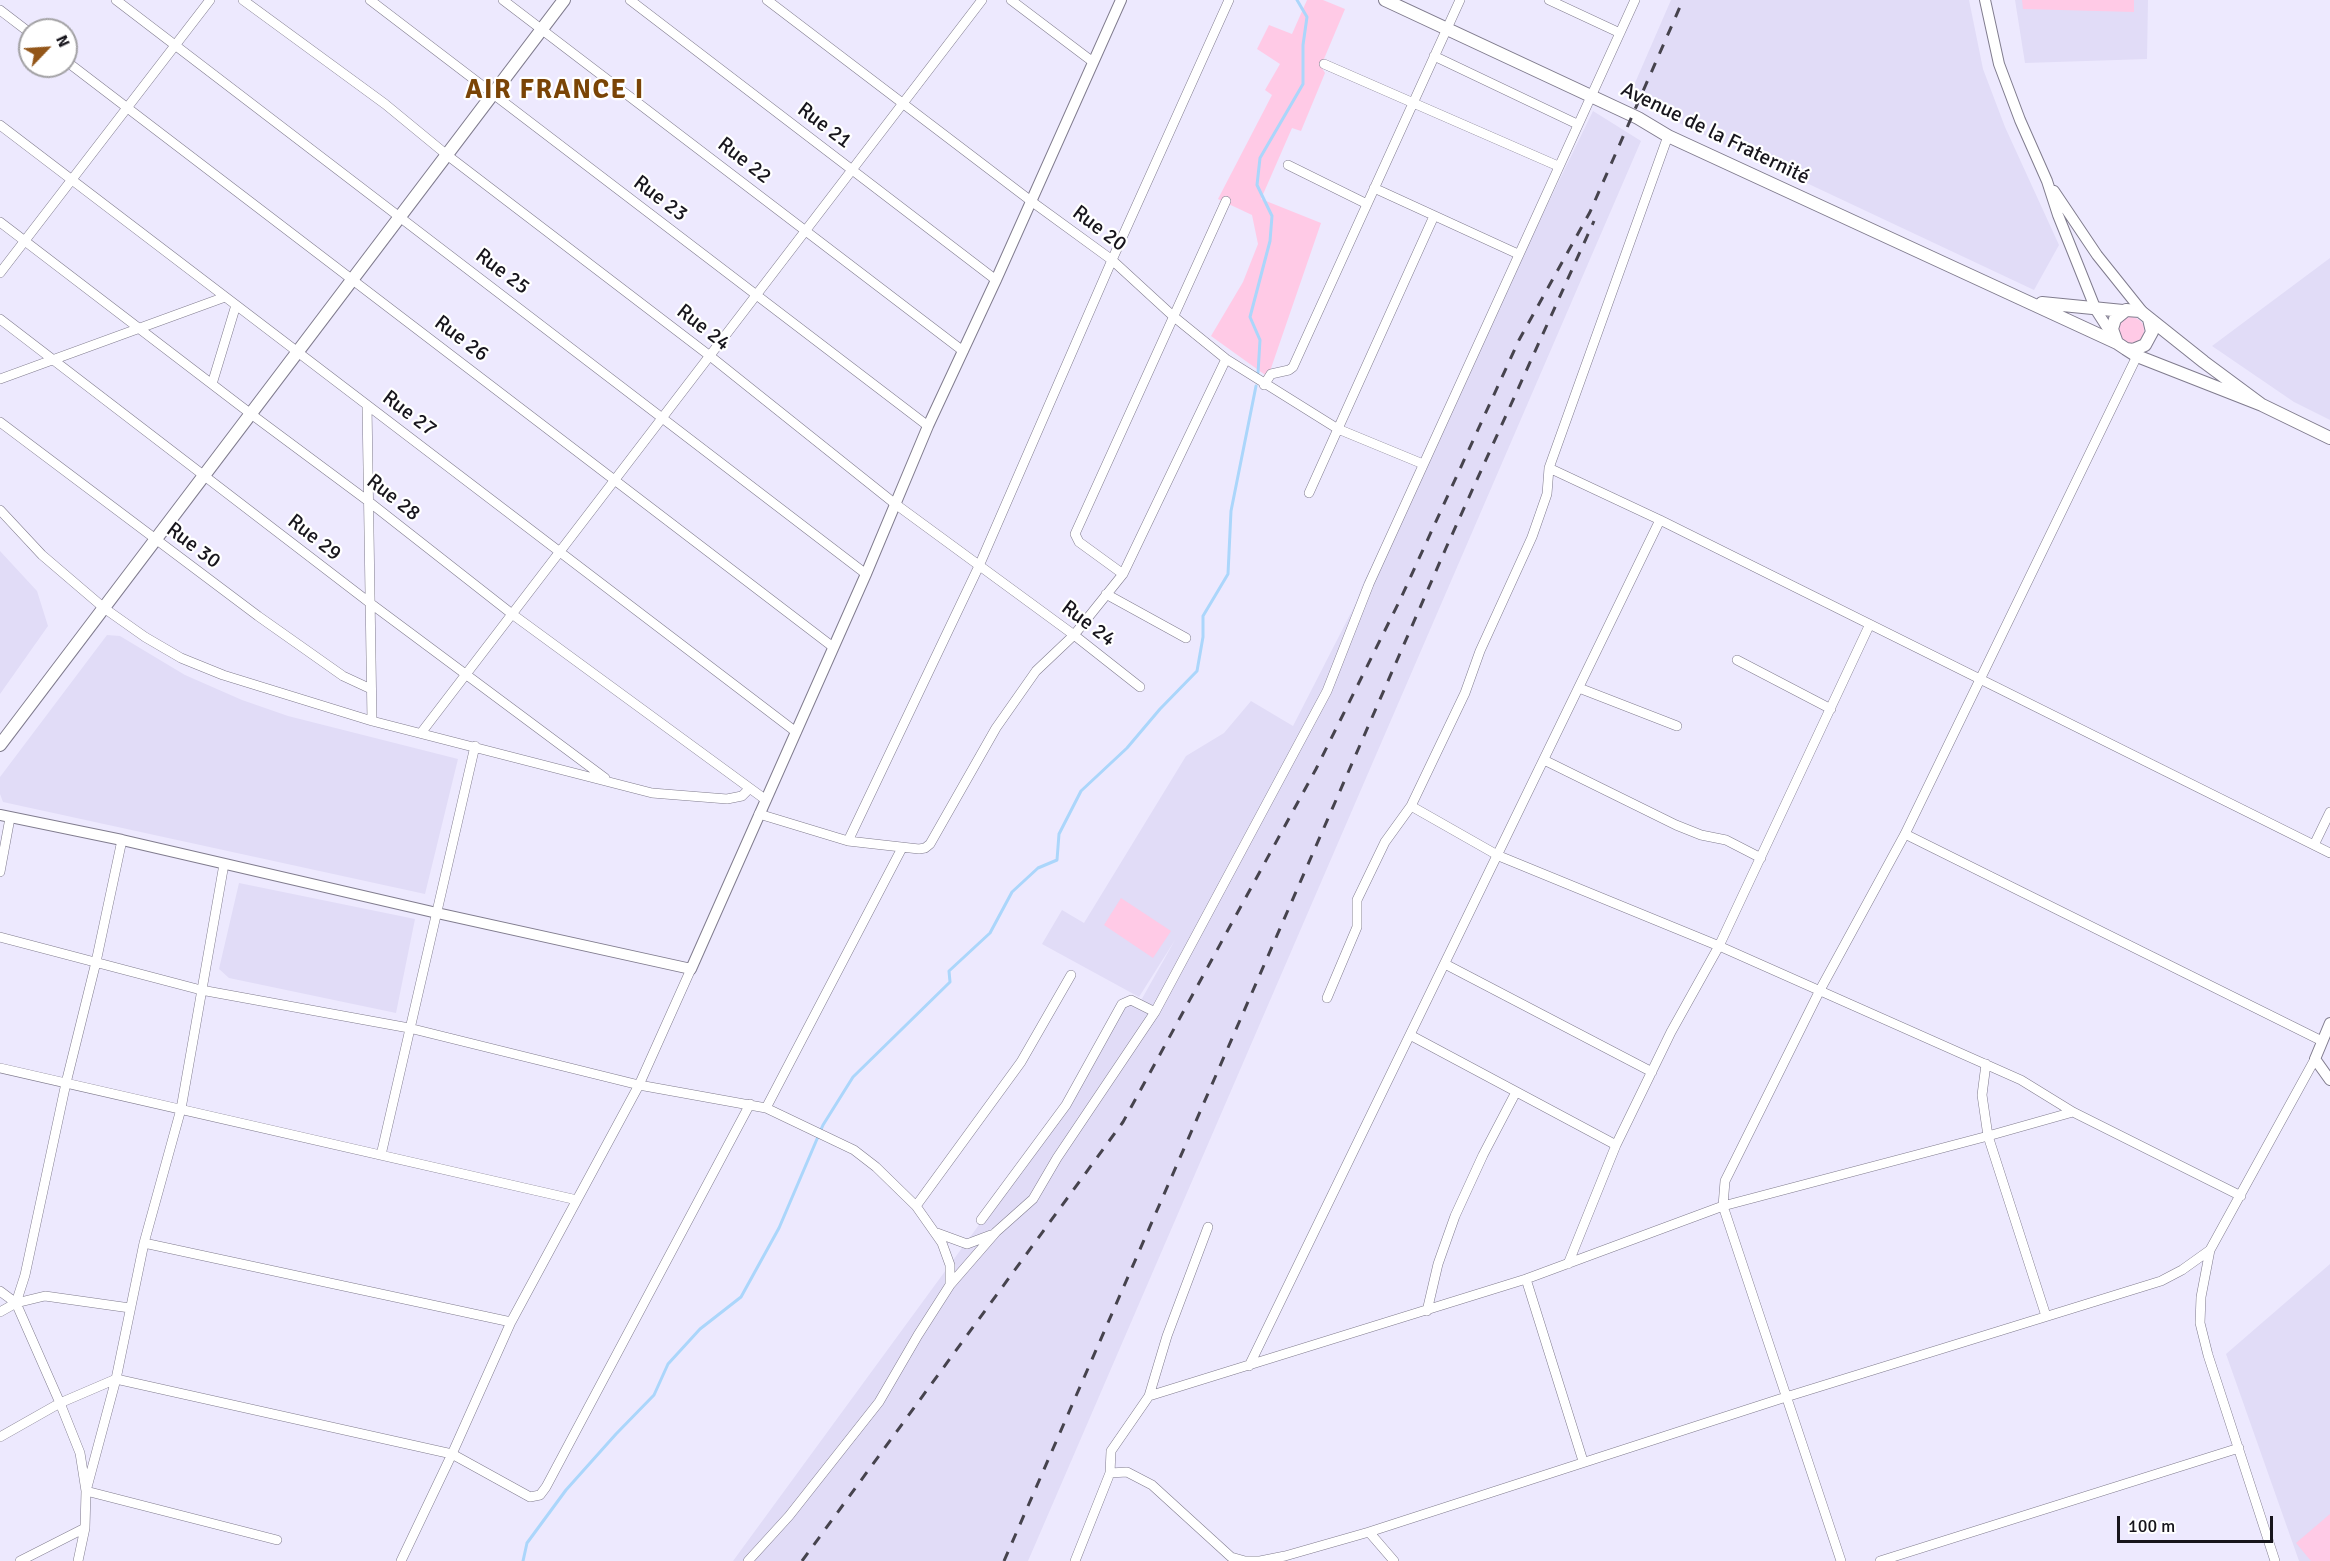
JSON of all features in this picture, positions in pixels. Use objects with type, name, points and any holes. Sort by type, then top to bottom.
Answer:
[{"type":"main road","points":[[0,745],[564,0]]},
{"type":"main road","name":"Avenue de la Fraternité","points":[[1385,0],[1638,118],[1668,136],[2118,342],[2137,356],[2262,405],[2330,438]]},
{"type":"main road","name":"Avenue de la Fraternité","points":[[2029,301],[2096,310],[2123,311]]},
{"type":"main road","points":[[2135,310],[2147,317],[2152,332],[2145,345],[2133,350],[2118,342],[2112,324],[2118,314],[2135,310]]},
{"type":"main road","name":"Avenue de la Fraternité","points":[[2147,317],[2262,405]]},
{"type":"street","name":"Rue 25","points":[[116,0],[866,574]]},
{"type":"street","points":[[0,273],[210,0]]},
{"type":"street","name":"Rue 24","points":[[243,0],[376,97],[447,155],[710,356],[894,502],[1074,635],[1140,687]]},
{"type":"street","name":"Rue 23","points":[[370,0],[928,426]]},
{"type":"street","name":"Rue 22","points":[[503,0],[963,351]]},
{"type":"street","name":"Rue 21","points":[[630,0],[996,280]]},
{"type":"street","name":"Rue 20","points":[[767,0],[1112,260],[1173,316],[1226,359],[1264,385],[1338,429],[1423,464]]},
{"type":"street","points":[[421,734],[982,0]]},
{"type":"street","points":[[1011,0],[1093,62]]},
{"type":"street","points":[[401,1561],[511,1322],[639,1085],[866,574],[894,502],[1121,0]]},
{"type":"street","points":[[848,840],[979,566],[1112,260],[1230,0]]},
{"type":"street","points":[[1264,385],[1271,374],[1293,367],[1460,0]]},
{"type":"street","points":[[1549,0],[1620,33]]},
{"type":"street","points":[[748,1561],[789,1516],[879,1402],[950,1286],[996,1233],[1033,1199],[1057,1158],[1155,1012],[1327,691],[1369,584],[1635,0]]},
{"type":"street","points":[[1985,0],[1999,64],[2020,120],[2047,181],[2096,310],[2118,342]]},
{"type":"street","points":[[0,10],[18,24]]},
{"type":"street","points":[[1434,57],[1577,124]]},
{"type":"street","points":[[1324,64],[1558,166]]},
{"type":"street","name":"Rue 26","points":[[78,70],[833,647]]},
{"type":"street","name":"Rue 27","points":[[0,125],[796,732]]},
{"type":"street","points":[[1328,998],[1358,927],[1357,900],[1385,842],[1412,806],[1465,693],[1485,641],[1532,537],[1547,494],[1549,468],[1668,136]]},
{"type":"street","points":[[1288,165],[1367,204]]},
{"type":"street","points":[[2047,181],[2097,255],[2147,317]]},
{"type":"street","points":[[1374,188],[1518,254]]},
{"type":"street","points":[[1123,574],[1079,542],[1076,534],[1226,201]]},
{"type":"street","points":[[1309,493],[1434,216]]},
{"type":"street","name":"Rue 28","points":[[0,222],[368,501],[512,614],[766,800]]},
{"type":"street","points":[[0,379],[225,297]]},
{"type":"street","points":[[212,384],[236,305]]},
{"type":"street","name":"Rue 29","points":[[0,319],[370,603],[609,781]]},
{"type":"street","points":[[1841,1561],[1723,1206],[1725,1181],[1820,990],[1905,834],[2137,356]]},
{"type":"street","points":[[759,814],[848,840],[903,848],[925,848],[930,844],[996,728],[1036,671],[1074,635],[1123,574],[1226,359]]},
{"type":"street","points":[[367,405],[372,721]]},
{"type":"street","name":"Rue 30","points":[[0,422],[155,540],[343,676],[371,689]]},
{"type":"street","points":[[1549,468],[1660,520],[2330,854]]},
{"type":"street","points":[[0,510],[42,555],[104,608],[144,637],[212,671],[272,692],[372,721],[652,793],[728,799],[742,796],[749,789]]},
{"type":"street","points":[[1249,1366],[1499,856],[1660,520]]},
{"type":"street","points":[[1106,594],[1186,638]]},
{"type":"street","points":[[1568,1264],[1616,1145],[1671,1032],[1719,946],[1869,626]]},
{"type":"street","points":[[1737,660],[1831,709]]},
{"type":"street","points":[[1579,688],[1677,726]]},
{"type":"street","points":[[381,1155],[475,746]]},
{"type":"street","points":[[1544,759],[1676,825],[1701,835],[1726,840],[1761,858]]},
{"type":"street","points":[[1412,806],[1499,856],[1719,946],[2021,1080],[2073,1112],[2241,1196]]},
{"type":"street","points":[[2314,845],[2330,812]]},
{"type":"street","points":[[0,872],[5,817],[122,840],[436,914],[691,969]]},
{"type":"street","points":[[1905,834],[2322,1041]]},
{"type":"street","points":[[16,1303],[25,1275],[122,840]]},
{"type":"street","points":[[766,1108],[903,848]]},
{"type":"street","points":[[86,1491],[116,1379],[144,1243],[181,1108],[224,864]]},
{"type":"street","points":[[0,937],[201,990],[409,1028],[639,1085],[766,1108],[854,1150],[876,1167],[916,1206],[942,1244],[950,1265],[950,1286]]},
{"type":"street","points":[[1445,964],[1652,1072]]},
{"type":"street","points":[[916,1206],[1021,1062],[1071,975]]},
{"type":"street","points":[[981,1220],[1066,1105],[1122,1004],[1131,999],[1155,1012]]},
{"type":"street","points":[[2275,1561],[2208,1355],[2200,1323],[2201,1297],[2210,1250],[2315,1059],[2330,1023]]},
{"type":"street","points":[[1410,1035],[1616,1145]]},
{"type":"street","points":[[2315,1059],[2330,1080]]},
{"type":"street","points":[[1986,1064],[1982,1095],[1988,1136],[2046,1316]]},
{"type":"street","points":[[0,1068],[577,1200]]},
{"type":"street","points":[[1428,1311],[1438,1264],[1455,1216],[1483,1155],[1516,1092]]},
{"type":"street","points":[[0,1437],[60,1403],[116,1379],[452,1454],[530,1497],[540,1495],[750,1104]]},
{"type":"street","points":[[1149,1396],[1526,1279],[1723,1206],[2073,1112]]},
{"type":"street","points":[[1075,1561],[1110,1473],[1111,1451],[1149,1396],[1167,1336],[1208,1227]]},
{"type":"street","points":[[934,1232],[967,1244],[996,1233]]},
{"type":"street","points":[[144,1243],[511,1322]]},
{"type":"street","points":[[1110,1473],[1127,1472],[1152,1485],[1231,1557],[1245,1561],[1284,1559],[1786,1396],[2161,1281],[2182,1270],[2210,1250]]},
{"type":"street","points":[[1526,1279],[1583,1461]]},
{"type":"street","points":[[0,1291],[16,1303],[80,1454],[86,1491],[85,1528],[78,1561]]},
{"type":"street","points":[[0,1312],[16,1303],[45,1296],[130,1308]]},
{"type":"street","points":[[1880,1561],[2239,1448]]},
{"type":"street","points":[[86,1491],[277,1540]]},
{"type":"street","points":[[20,1561],[85,1528]]},
{"type":"street","points":[[1369,1532],[1394,1561]]},
{"type":"shaded area","points":[[1307,0],[1323,0],[1345,9],[1321,66],[1325,73],[1301,131],[1292,128],[1261,199],[1321,223],[1268,377],[1211,336],[1243,282],[1258,244],[1252,215],[1218,199],[1272,95],[1265,90],[1280,64],[1257,49],[1269,25],[1292,34]]},
{"type":"shaded area","points":[[1671,0],[1969,0],[1983,69],[2005,127],[2059,245],[2034,290],[1628,99]]},
{"type":"shaded area","points":[[2015,0],[2148,0],[2147,59],[2025,63]]},
{"type":"shaded area","points":[[2022,0],[2134,0],[2134,12],[2023,9]]},
{"type":"shaded area","points":[[1593,111],[1641,141],[1028,1561],[733,1561],[1063,1110],[1126,1000],[1139,1004],[1175,940],[1139,997],[1042,944],[1062,910],[1084,923],[1186,756],[1224,733],[1251,701],[1293,726],[1356,603],[1362,586]]},
{"type":"shaded area","points":[[2330,258],[2330,420],[2294,402],[2212,346]]},
{"type":"shaded area","points":[[2131,317],[2140,321],[2144,330],[2140,339],[2131,343],[2122,339],[2118,330],[2122,321]]},
{"type":"shaded area","points":[[0,551],[37,591],[48,626],[0,694]]},
{"type":"shaded area","points":[[107,635],[120,636],[185,675],[242,700],[288,716],[458,759],[425,894],[3,802],[0,794],[0,777]]},
{"type":"shaded area","points":[[239,883],[415,919],[396,1013],[229,978],[219,969]]},
{"type":"shaded area","points":[[1121,898],[1171,931],[1153,958],[1104,925]]},
{"type":"shaded area","points":[[2330,1264],[2330,1561],[2299,1561],[2226,1354]]},
{"type":"shaded area","points":[[2330,1514],[2330,1561],[2311,1561],[2296,1543]]},
{"type":"waterway","points":[[1258,373],[1260,340],[1250,317],[1270,241],[1272,216],[1257,185],[1260,158],[1303,84],[1303,45],[1307,17],[1297,0]]},
{"type":"waterway","points":[[523,1561],[527,1543],[566,1490],[654,1395],[668,1364],[700,1329],[741,1297],[779,1228],[823,1125],[853,1077],[950,982],[949,971],[990,933],[1012,892],[1038,868],[1057,860],[1059,834],[1081,791],[1127,748],[1160,709],[1197,671],[1203,637],[1203,616],[1228,574],[1231,511],[1256,386]]},
{"type":"railway","points":[[802,1561],[1123,1122],[1316,769],[1400,600],[1519,340],[1590,212],[1683,0]]},
{"type":"railway","points":[[1004,1561],[1446,548],[1594,221]]},
{"type":"district","name":"AIR FRANCE I","points":[[555,91]]}]
